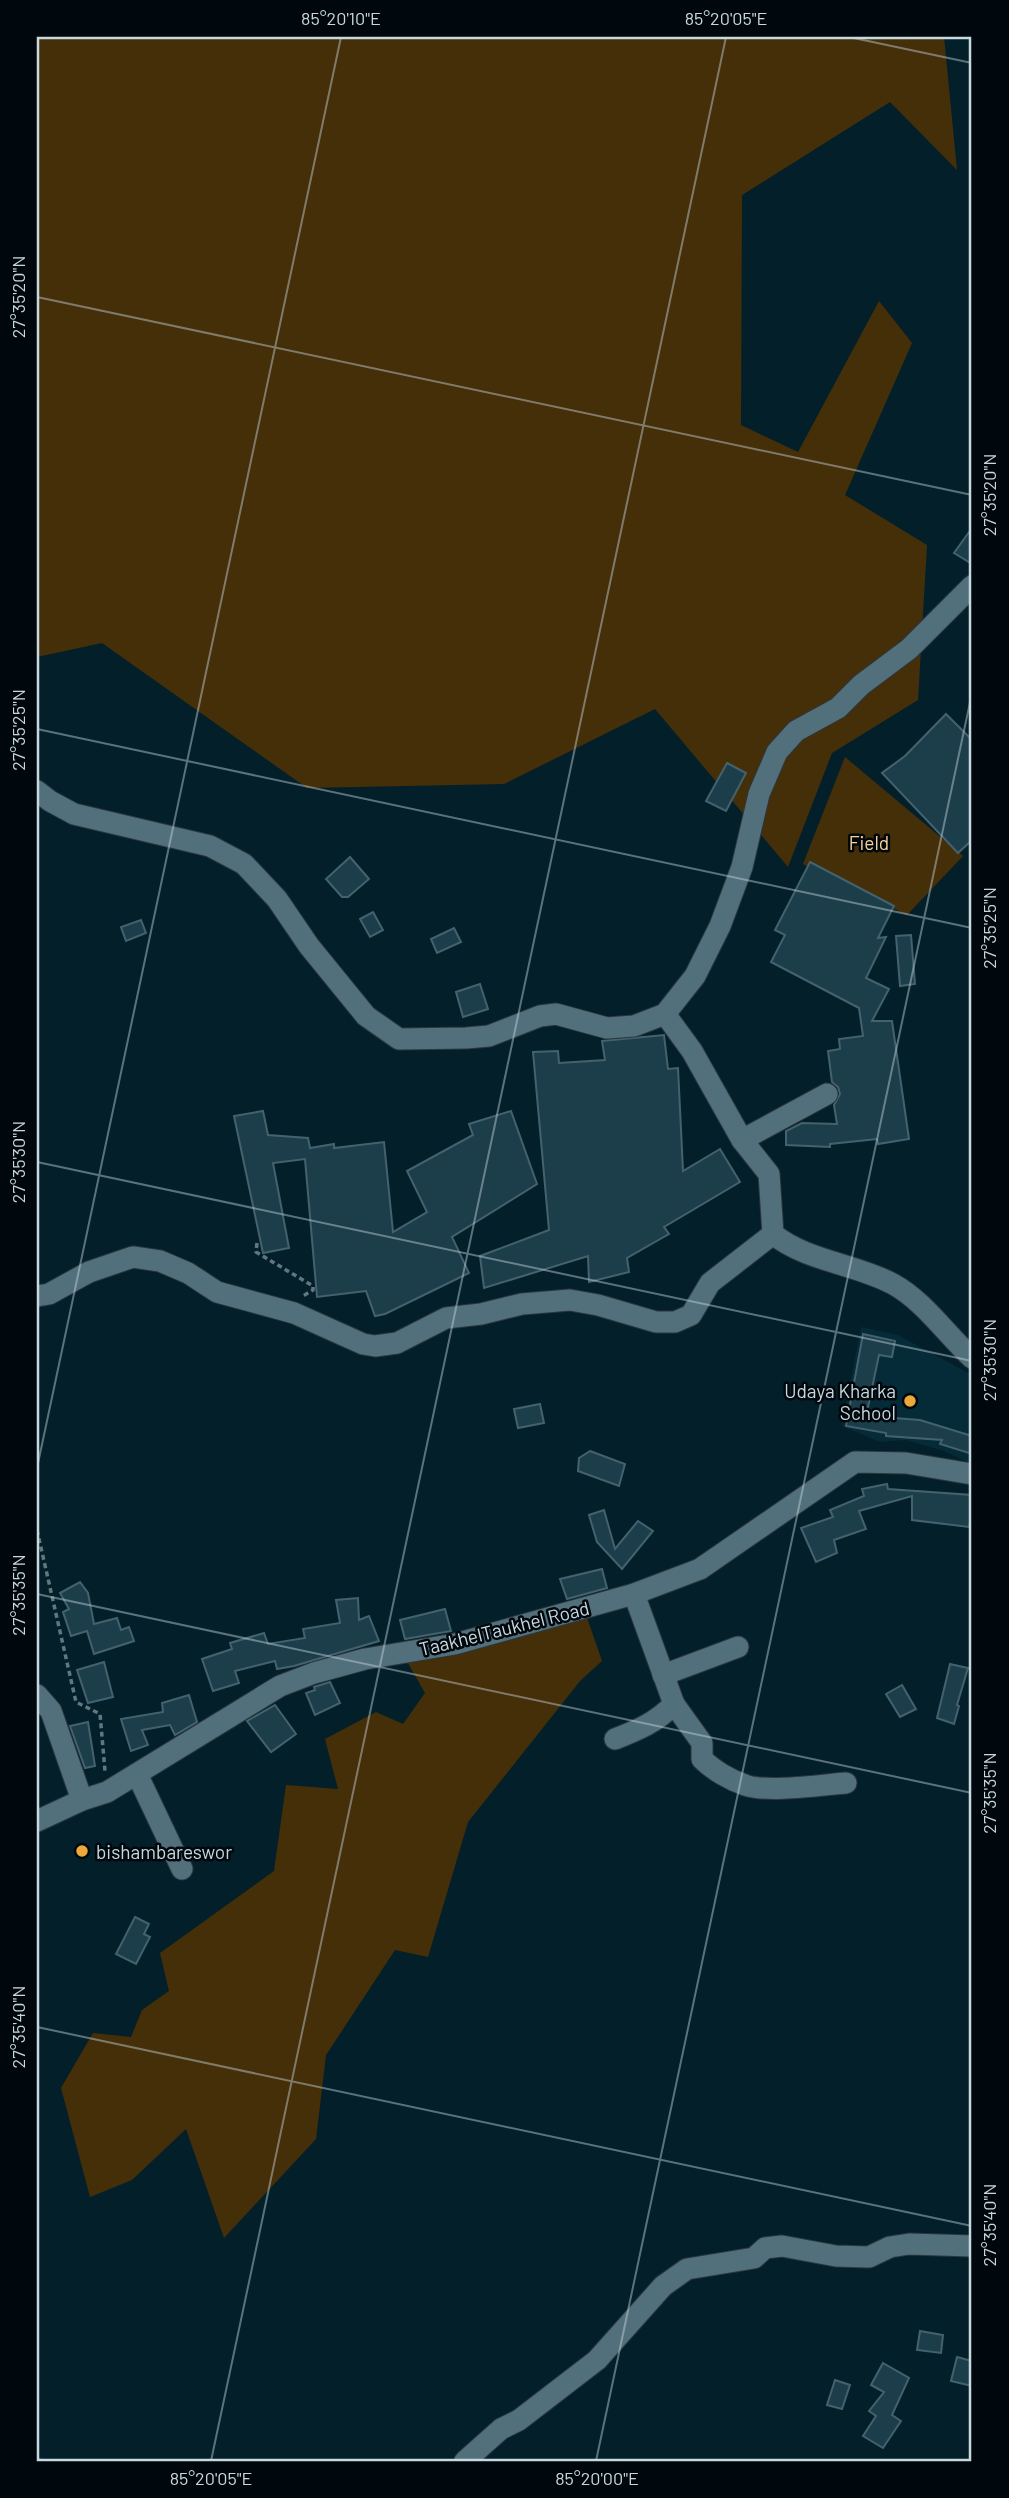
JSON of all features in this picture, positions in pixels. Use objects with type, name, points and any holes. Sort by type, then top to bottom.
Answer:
[{"type":"street","points":[[37,791],[74,814],[210,846],[244,864],[277,899],[309,946],[366,1016],[399,1038],[489,1036],[540,1016],[556,1014],[607,1028],[634,1026],[665,1014],[695,976],[720,926],[742,867],[759,794],[778,752],[796,731],[838,708],[861,685],[909,649],[972,586]]},
{"type":"street","points":[[665,1014],[692,1051],[742,1140],[769,1174],[773,1234],[788,1246],[878,1278],[909,1294],[972,1358]]},
{"type":"street","points":[[742,1140],[827,1094]]},
{"type":"street","points":[[37,1296],[49,1294],[89,1272],[133,1257],[160,1261],[188,1273],[217,1292],[294,1313],[363,1344],[375,1346],[397,1343],[446,1318],[481,1314],[522,1304],[570,1300],[656,1322],[675,1322],[691,1315],[710,1283],[773,1234]]},
{"type":"street","name":"TaakhelTaukhel Road","points":[[37,1821],[82,1800],[107,1792],[281,1686],[314,1673],[365,1659],[455,1644],[634,1594],[700,1569],[855,1462],[906,1463],[972,1474]]},
{"type":"street","points":[[634,1594],[674,1704],[702,1743],[702,1759],[709,1766],[746,1786],[845,1783]]},
{"type":"street","points":[[663,1675],[738,1647]]},
{"type":"street","points":[[37,1695],[51,1710],[82,1800]]},
{"type":"street","points":[[615,1739],[649,1725],[674,1704]]},
{"type":"street","points":[[137,1774],[182,1869]]},
{"type":"street","points":[[465,2461],[501,2429],[519,2420],[597,2360],[663,2286],[687,2269],[754,2258],[765,2248],[782,2246],[836,2256],[869,2257],[890,2247],[909,2244],[972,2246]]},
{"type":"path","points":[[257,1243],[256,1252],[309,1281],[313,1286],[310,1294]]},
{"type":"path","points":[[37,1530],[76,1702],[100,1714],[107,1792]]},
{"type":"shaded area","name":"Udaya Kharka School","points":[[861,1327],[898,1335],[972,1375],[972,1464],[941,1450],[905,1440],[880,1442],[842,1426]]},
{"type":"green space","points":[[37,37],[944,37],[957,170],[890,102],[742,195],[741,425],[798,452],[879,301],[912,343],[845,495],[927,545],[918,700],[832,753],[788,867],[655,709],[504,784],[307,788],[102,643],[37,657]]},
{"type":"green space","name":"Field","points":[[845,757],[963,856],[907,915],[803,864]]},
{"type":"green space","points":[[585,1612],[602,1661],[580,1681],[468,1822],[428,1957],[395,1950],[326,2055],[316,2139],[224,2238],[186,2129],[132,2180],[90,2197],[61,2088],[93,2033],[131,2037],[142,2010],[169,1991],[160,1953],[274,1871],[286,1785],[338,1789],[325,1739],[376,1712],[403,1724],[425,1693],[405,1658]]},
{"type":"building","points":[[972,528],[972,564],[954,553]]},
{"type":"building","points":[[946,714],[972,740],[972,840],[958,853],[882,773],[905,756]]},
{"type":"building","points":[[727,763],[746,773],[726,811],[706,801]]},
{"type":"building","points":[[350,857],[369,879],[348,897],[342,897],[326,879]]},
{"type":"building","points":[[810,862],[894,906],[878,938],[886,937],[866,978],[889,989],[872,1021],[892,1021],[909,1139],[878,1144],[877,1139],[830,1144],[830,1147],[786,1145],[786,1131],[802,1123],[837,1124],[834,1105],[840,1094],[838,1087],[832,1082],[828,1051],[840,1049],[839,1039],[863,1036],[859,1008],[771,962],[785,935],[775,930]]},
{"type":"building","points":[[373,912],[383,930],[370,937],[360,919]]},
{"type":"building","points":[[141,920],[146,933],[126,941],[121,927]]},
{"type":"building","points":[[454,928],[461,942],[437,953],[431,939]]},
{"type":"building","points":[[911,935],[915,984],[900,986],[896,936]]},
{"type":"building","points":[[480,984],[488,1009],[463,1017],[456,992]]},
{"type":"building","points":[[664,1035],[668,1069],[678,1068],[683,1171],[720,1149],[740,1182],[664,1227],[669,1234],[627,1258],[629,1272],[589,1282],[588,1256],[484,1288],[480,1256],[549,1230],[533,1052],[558,1051],[559,1063],[605,1060],[602,1041]]},
{"type":"building","points":[[263,1111],[268,1135],[308,1138],[310,1148],[384,1142],[393,1232],[427,1212],[407,1171],[473,1135],[469,1124],[511,1111],[537,1184],[452,1237],[469,1273],[385,1314],[375,1316],[366,1291],[317,1297],[305,1159],[273,1163],[289,1248],[263,1253],[234,1116]]},
{"type":"building","points":[[863,1334],[895,1341],[892,1357],[879,1355],[867,1412],[920,1420],[972,1436],[972,1454],[940,1444],[942,1440],[886,1436],[886,1433],[846,1426]]},
{"type":"building","points":[[540,1404],[544,1423],[518,1428],[514,1409]]},
{"type":"building","points":[[590,1451],[625,1464],[619,1486],[578,1471],[579,1458]]},
{"type":"building","points":[[887,1484],[888,1489],[972,1495],[969,1527],[912,1520],[912,1496],[859,1511],[866,1529],[834,1540],[837,1553],[816,1562],[801,1528],[833,1517],[830,1510],[864,1496],[862,1489]]},
{"type":"building","points":[[604,1510],[615,1549],[638,1521],[653,1531],[622,1569],[597,1542],[589,1515]]},
{"type":"building","points":[[602,1569],[607,1588],[567,1599],[560,1579]]},
{"type":"building","points":[[80,1582],[88,1593],[94,1624],[117,1618],[121,1630],[129,1627],[134,1641],[94,1654],[87,1631],[71,1636],[63,1612],[69,1609],[60,1593]]},
{"type":"building","points":[[358,1598],[359,1620],[369,1616],[379,1641],[294,1666],[277,1669],[275,1661],[235,1671],[239,1683],[213,1691],[202,1659],[232,1649],[230,1643],[264,1633],[268,1644],[305,1638],[303,1629],[340,1623],[336,1600]]},
{"type":"building","points":[[445,1609],[451,1631],[405,1639],[400,1620]]},
{"type":"building","points":[[104,1662],[113,1697],[88,1703],[77,1670]]},
{"type":"building","points":[[950,1664],[968,1668],[954,1724],[937,1718]]},
{"type":"building","points":[[330,1682],[340,1703],[315,1715],[306,1693],[315,1690],[314,1687]]},
{"type":"building","points":[[902,1685],[916,1709],[900,1717],[886,1694]]},
{"type":"building","points":[[189,1695],[197,1722],[175,1735],[170,1725],[142,1730],[148,1745],[131,1751],[121,1719],[163,1712],[162,1703]]},
{"type":"building","points":[[275,1705],[296,1734],[271,1752],[247,1721]]},
{"type":"building","points":[[88,1722],[95,1766],[85,1768],[70,1726]]},
{"type":"building","points":[[135,1917],[149,1924],[144,1934],[150,1937],[136,1964],[116,1954]]},
{"type":"building","points":[[920,2331],[943,2335],[941,2353],[917,2350]]},
{"type":"building","points":[[957,2357],[972,2361],[972,2386],[951,2381]]},
{"type":"building","points":[[883,2363],[909,2378],[892,2415],[901,2421],[883,2448],[863,2436],[876,2416],[869,2411],[884,2392],[871,2385]]},
{"type":"building","points":[[835,2380],[850,2385],[842,2409],[827,2405]]},
{"type":"place","name":"Udaya Kharka School","points":[[910,1401]]},
{"type":"place","name":"bishambareswor","points":[[82,1851]]}]
